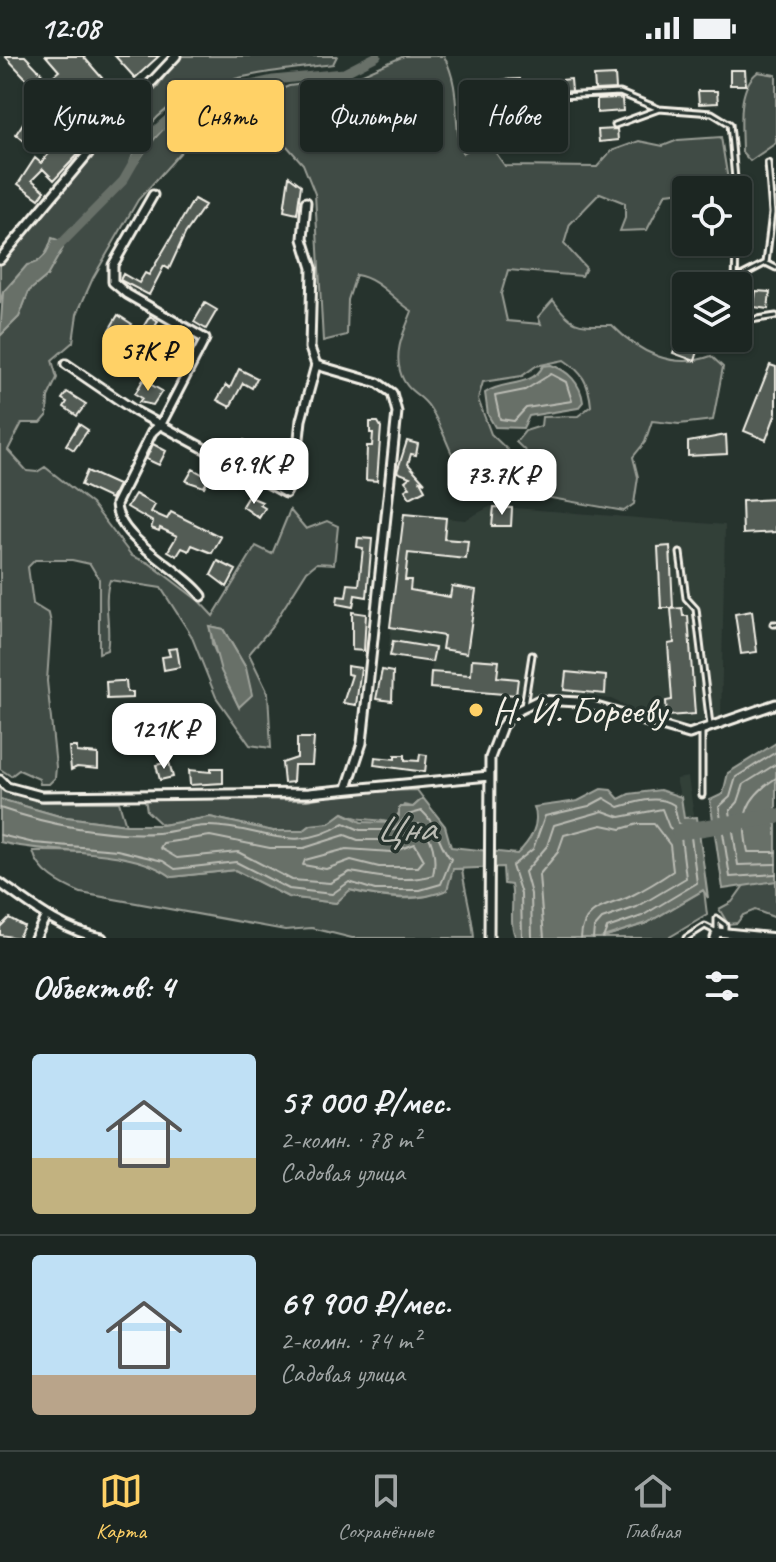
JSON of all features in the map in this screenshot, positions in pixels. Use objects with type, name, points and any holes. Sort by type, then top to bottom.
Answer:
[{"type":"street","points":[[0,259],[117,119],[176,56]]},
{"type":"street","points":[[153,195],[113,265],[113,282],[127,294],[205,339],[161,424],[154,428],[116,504],[117,514],[128,531],[188,578],[202,596]]},
{"type":"street","points":[[66,364],[161,424],[286,493],[295,476],[301,420],[316,365],[310,348],[312,268],[303,239],[306,202]]},
{"type":"street","points":[[316,365],[378,383],[392,393],[397,412],[362,743],[347,788]]},
{"type":"street","points":[[489,938],[489,776],[495,740],[502,726],[524,706],[539,700],[579,702],[689,734],[776,704]]},
{"type":"street","points":[[0,780],[7,787],[41,796],[309,793],[489,776]]},
{"type":"street","points":[[0,883],[46,916],[102,938]]},
{"type":"street","points":[[35,938],[46,916]]},
{"type":"street","points":[[719,934],[776,938]]},
{"type":"lane","points":[[568,96],[620,93],[659,109],[712,113],[730,124],[735,176]]},
{"type":"lane","points":[[615,125],[659,109]]},
{"type":"lane","points":[[766,263],[774,212],[768,163]]},
{"type":"lane","points":[[766,263],[776,268]]},
{"type":"lane","points":[[749,272],[766,263]]},
{"type":"lane","points":[[752,320],[776,316]]},
{"type":"lane","points":[[680,553],[686,598],[696,609],[706,730],[702,795]]},
{"type":"lane","points":[[524,706],[532,655]]},
{"type":"lane","points":[[686,938],[705,926],[719,934]]},
{"type":"shaded area","points":[[179,56],[337,56],[333,64],[234,80],[167,80],[167,110],[151,126],[151,92]]},
{"type":"shaded area","points":[[404,56],[444,56],[455,95],[459,152],[495,152],[505,166],[597,167],[611,151],[639,141],[663,146],[678,140],[721,137],[727,176],[672,176],[672,192],[666,193],[647,230],[620,231],[625,218],[625,203],[600,193],[570,224],[564,244],[586,268],[582,276],[508,270],[501,294],[507,321],[541,324],[538,317],[553,300],[571,320],[612,325],[645,351],[684,361],[711,356],[723,367],[713,420],[679,424],[652,421],[645,442],[633,457],[638,477],[634,504],[624,511],[545,497],[540,465],[516,442],[525,431],[541,426],[542,417],[578,416],[591,406],[584,379],[564,360],[536,366],[522,376],[483,382],[478,399],[491,434],[517,459],[519,479],[490,492],[477,485],[459,467],[430,408],[403,378],[399,347],[412,311],[378,285],[356,275],[348,300],[347,335],[323,341],[315,194],[303,164],[284,143],[284,88],[300,85],[300,152],[443,152],[443,80],[334,80],[356,77]]},
{"type":"shaded area","points":[[758,72],[776,75],[776,143],[750,161],[742,152],[742,109],[746,88]]},
{"type":"shaded area","points":[[167,126],[167,152],[181,152],[138,200],[93,278],[77,314],[73,342],[52,360],[57,378],[48,397],[47,416],[41,423],[22,423],[8,450],[27,471],[37,472],[45,467],[92,504],[132,556],[149,563],[199,601],[213,616],[256,546],[272,554],[290,510],[306,529],[327,521],[338,526],[334,564],[317,563],[307,571],[271,628],[249,654],[268,693],[271,748],[250,745],[216,697],[191,635],[161,588],[110,580],[107,650],[99,653],[99,579],[90,564],[72,560],[35,560],[28,567],[33,604],[49,614],[51,623],[47,681],[55,778],[49,784],[40,784],[39,779],[19,770],[11,776],[0,769],[0,336],[19,317],[29,291],[47,276],[56,256],[48,252],[36,264],[27,266],[3,292],[0,304],[0,265],[93,152],[135,152],[131,160],[138,162],[145,152],[151,152],[151,143]],"holes":[[[210,626],[223,629],[246,668],[239,707],[212,644]]]},
{"type":"shaded area","points":[[491,506],[725,525],[721,719],[667,726],[611,699],[566,695],[526,698],[430,688],[432,662],[388,655],[404,514],[465,520]]},
{"type":"shaded area","points":[[688,777],[694,815],[685,817],[676,779]]},
{"type":"shaded area","points":[[0,788],[43,802],[119,802],[126,825],[59,816],[0,799]]},
{"type":"shaded area","points":[[417,790],[423,798],[413,807],[404,805],[392,823],[343,813],[329,824],[311,825],[303,831],[273,831],[210,817],[162,825],[147,811],[145,798],[307,800],[352,792]]},
{"type":"shaded area","points":[[33,851],[87,852],[124,857],[158,868],[172,877],[235,870],[288,897],[336,903],[349,890],[393,898],[425,896],[447,883],[452,869],[462,869],[474,938],[352,938],[312,928],[285,930],[81,893],[45,872]]},
{"type":"shaded area","points":[[776,881],[776,918],[755,910],[743,915],[737,923],[728,924],[719,909],[732,902],[745,884]]},
{"type":"shaded area","points":[[704,890],[707,915],[668,938],[600,938],[647,923]]},
{"type":"water","points":[[52,238],[58,240],[63,248],[47,276],[29,291],[19,317],[0,336],[3,293],[27,265],[44,256]]},
{"type":"water","points":[[551,365],[568,374],[576,384],[583,402],[578,408],[529,416],[523,428],[495,427],[488,415],[485,393],[532,378],[543,366]]},
{"type":"water","points":[[209,626],[223,629],[246,668],[252,695],[239,707],[221,671]]},
{"type":"water","points":[[776,743],[776,881],[723,889],[710,800],[723,794],[728,773]]},
{"type":"water","points":[[601,789],[611,790],[619,799],[629,794],[660,790],[681,797],[684,818],[697,817],[708,898],[703,890],[647,923],[600,938],[516,938],[512,926],[511,885],[504,884],[503,867],[453,869],[447,890],[424,897],[399,898],[350,890],[336,903],[288,897],[235,870],[172,877],[134,860],[0,842],[0,799],[59,816],[126,825],[162,825],[210,817],[273,831],[303,831],[311,825],[329,823],[343,813],[361,822],[392,823],[399,816],[399,807],[413,807],[423,798],[445,826],[451,847],[517,854],[535,827],[534,807],[578,801]]},
{"type":"building","points":[[5,56],[25,56],[48,80],[28,80]]},
{"type":"building","points":[[46,56],[83,56],[102,78],[48,80],[59,71]]},
{"type":"building","points":[[115,56],[159,56],[135,78]]},
{"type":"building","points":[[730,70],[745,70],[746,85],[730,85]]},
{"type":"building","points":[[615,75],[616,89],[595,90],[594,76]]},
{"type":"building","points":[[571,79],[572,91],[568,91],[568,80],[560,80]]},
{"type":"building","points":[[698,91],[717,91],[718,103],[699,104]]},
{"type":"building","points":[[597,99],[622,99],[623,111],[597,113]]},
{"type":"building","points":[[24,122],[24,141],[16,134]]},
{"type":"building","points":[[617,129],[618,140],[599,142],[598,130]]},
{"type":"building","points":[[50,152],[80,152],[54,180],[43,169],[32,180],[45,191],[39,199],[18,184],[35,158],[41,163]]},
{"type":"building","points":[[289,176],[301,185],[297,214],[284,211]]},
{"type":"building","points":[[194,199],[205,205],[185,234],[169,269],[164,266],[149,295],[120,280],[123,274],[139,283],[145,273],[149,275]]},
{"type":"building","points":[[756,291],[770,292],[768,309],[754,307]]},
{"type":"building","points":[[205,303],[217,310],[206,329],[194,322]]},
{"type":"building","points":[[118,315],[132,324],[122,339],[109,330]]},
{"type":"building","points":[[150,316],[158,321],[137,362],[126,355]]},
{"type":"building","points":[[169,328],[184,336],[170,356],[157,348]]},
{"type":"building","points":[[673,352],[698,352],[695,361]]},
{"type":"building","points":[[770,365],[776,367],[776,413],[766,440],[744,431]]},
{"type":"building","points":[[239,369],[257,378],[252,388],[243,383],[230,407],[217,400],[226,385],[230,388]]},
{"type":"building","points":[[143,380],[162,391],[153,405],[139,402],[142,398],[135,394]]},
{"type":"building","points":[[67,392],[86,404],[77,416],[64,407],[67,402],[62,399]]},
{"type":"building","points":[[370,422],[378,422],[381,427],[377,481],[366,480],[367,446],[372,446],[373,433],[370,433]]},
{"type":"building","points":[[79,424],[88,430],[74,450],[66,445]]},
{"type":"building","points":[[726,435],[727,454],[688,456],[688,442]]},
{"type":"building","points":[[244,440],[255,446],[249,457],[265,466],[268,460],[281,466],[276,478],[234,458]]},
{"type":"building","points":[[407,441],[418,444],[416,455],[411,454],[408,464],[425,483],[420,481],[425,490],[410,498],[405,490],[410,487],[405,481],[410,477],[397,472]]},
{"type":"building","points":[[153,444],[166,451],[159,465],[146,459]]},
{"type":"building","points":[[193,469],[209,478],[204,487],[186,481]]},
{"type":"building","points":[[87,471],[118,485],[111,499],[81,485]]},
{"type":"building","points":[[135,494],[155,505],[151,512],[167,519],[171,512],[221,537],[212,553],[192,545],[189,551],[182,548],[177,556],[168,551],[177,536],[160,528],[159,531],[151,528],[153,522],[127,507]]},
{"type":"building","points":[[248,496],[262,502],[260,505],[265,508],[259,518],[242,506]]},
{"type":"building","points":[[776,499],[776,532],[743,534],[742,501]]},
{"type":"building","points":[[494,507],[512,508],[511,526],[492,526]]},
{"type":"building","points":[[404,514],[446,518],[444,539],[468,541],[466,559],[408,553],[405,580],[411,580],[410,590],[450,597],[452,586],[476,590],[467,653],[442,649],[444,636],[390,627]]},
{"type":"building","points":[[358,538],[372,539],[367,597],[355,595],[353,607],[337,604],[338,596],[346,597],[348,584],[359,585],[363,548],[357,547]]},
{"type":"building","points":[[670,546],[673,608],[661,608],[658,547]]},
{"type":"building","points":[[218,561],[236,570],[227,587],[211,575]]},
{"type":"building","points":[[682,608],[683,616],[688,616],[695,714],[667,716],[666,701],[672,700],[668,644],[674,643],[671,609]]},
{"type":"building","points":[[752,611],[757,652],[741,654],[735,614]]},
{"type":"building","points":[[352,612],[366,614],[364,651],[352,650]]},
{"type":"building","points":[[393,641],[435,648],[432,662],[390,656]]},
{"type":"building","points":[[177,648],[180,667],[164,670],[162,657],[170,656],[168,649]]},
{"type":"building","points":[[472,659],[499,661],[497,677],[518,679],[516,695],[430,688],[431,672],[471,675]]},
{"type":"building","points":[[347,666],[361,668],[356,705],[343,703],[352,675],[347,674]]},
{"type":"building","points":[[382,670],[393,672],[392,701],[376,699]]},
{"type":"building","points":[[566,672],[606,676],[605,694],[564,690]]},
{"type":"building","points":[[126,681],[127,692],[133,692],[133,698],[107,699],[106,682]]},
{"type":"building","points":[[297,738],[314,738],[312,765],[294,765],[293,782],[284,783],[282,763],[297,758]]},
{"type":"building","points":[[69,747],[77,747],[77,752],[98,754],[98,769],[77,767],[71,770]]},
{"type":"building","points":[[420,754],[427,755],[425,772],[374,765],[375,757],[395,759],[395,755],[405,755],[405,760],[419,761]]},
{"type":"building","points":[[169,762],[173,777],[160,780],[156,765]]},
{"type":"building","points":[[211,768],[223,768],[223,783],[190,785],[189,770],[211,772]]},
{"type":"building","points":[[9,918],[24,926],[18,938],[0,935],[0,927]]},
{"type":"waterway","points":[[53,252],[123,181],[149,136],[192,98],[273,80],[344,73],[377,56]]},
{"type":"waterway","name":"Цна","points":[[679,832],[776,816]]},
{"type":"place","name":"Н. И. Борееву","points":[[476,710]]}]
